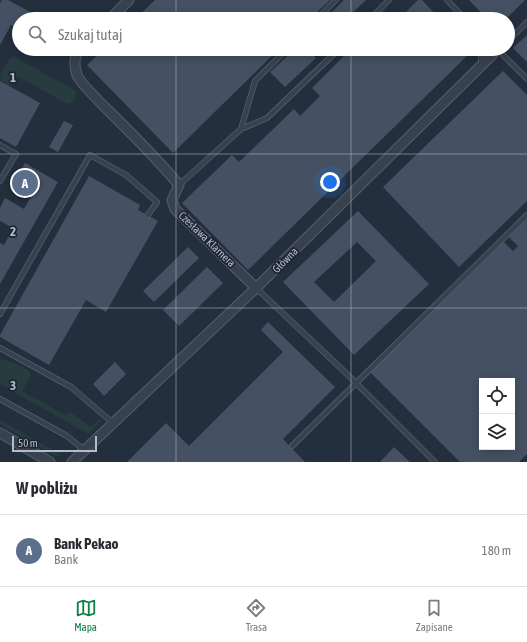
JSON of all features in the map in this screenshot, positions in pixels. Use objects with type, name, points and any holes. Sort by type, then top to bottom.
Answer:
[{"type":"street","points":[[117,12],[129,0]]},
{"type":"street","points":[[77,56],[75,62],[77,76],[91,93],[160,162],[179,185]]},
{"type":"street","name":"Główna","points":[[72,462],[256,288],[492,56]]},
{"type":"street","name":"Czesława Klarnera","points":[[179,185],[172,200],[175,209],[256,288]]},
{"type":"street","points":[[0,433],[50,462]]},
{"type":"lane","points":[[324,12],[336,0]]},
{"type":"lane","points":[[377,12],[389,0]]},
{"type":"lane","points":[[447,0],[458,12]]},
{"type":"lane","points":[[515,34],[527,22]]},
{"type":"lane","points":[[241,129],[255,81],[280,56]]},
{"type":"lane","points":[[179,185],[241,129],[267,118],[331,56]]},
{"type":"lane","points":[[481,56],[482,65]]},
{"type":"lane","points":[[502,56],[527,79]]},
{"type":"lane","points":[[0,145],[16,154],[0,181]]},
{"type":"lane","points":[[0,314],[90,155],[126,175],[157,202],[148,215]]},
{"type":"lane","points":[[292,446],[527,215]]},
{"type":"lane","name":"Czesława Klarnera","points":[[256,288],[347,374],[435,462]]},
{"type":"lane","points":[[0,348],[71,387],[113,423]]},
{"type":"lane","points":[[0,399],[67,436],[84,450]]},
{"type":"green space","points":[[13,56],[76,91],[73,101],[67,104],[15,75],[9,85],[0,80],[2,70]]},
{"type":"green space","points":[[0,358],[22,366],[29,371],[31,375],[22,391],[65,415],[70,412],[91,427],[100,419],[101,422],[88,434],[0,384]]},
{"type":"green space","points":[[0,420],[63,456],[54,455],[0,424]]},
{"type":"building","points":[[2,0],[8,0],[30,12],[12,12],[12,26],[0,45],[0,3]]},
{"type":"building","points":[[155,0],[330,0],[317,12],[142,12]]},
{"type":"building","points":[[344,0],[366,0],[353,12],[332,12]]},
{"type":"building","points":[[418,0],[422,0],[433,12],[406,12]]},
{"type":"building","points":[[469,0],[525,0],[513,12],[480,12]]},
{"type":"building","points":[[527,35],[527,62],[515,50],[515,46]]},
{"type":"building","points":[[97,56],[272,56],[173,153],[87,65]]},
{"type":"building","points":[[287,56],[314,56],[316,58],[285,87],[270,72]]},
{"type":"building","points":[[344,56],[467,56],[248,270],[182,203],[232,155],[239,162],[294,109],[300,116],[320,96],[312,88]]},
{"type":"building","points":[[503,71],[527,95],[527,201],[459,267],[383,187]]},
{"type":"building","points":[[0,81],[40,103],[16,147],[0,138]]},
{"type":"building","points":[[64,121],[73,125],[58,152],[49,147]]},
{"type":"building","points":[[25,163],[58,182],[0,284],[0,243],[4,245],[13,228],[0,221],[0,208],[5,198],[24,209],[33,193],[14,183]]},
{"type":"building","points":[[89,176],[140,205],[138,210],[158,221],[106,312],[86,300],[49,365],[0,337],[0,335]]},
{"type":"building","points":[[358,211],[429,284],[354,355],[283,282]],"holes":[[[357,242],[376,261],[334,302],[314,282]]]},
{"type":"building","points":[[527,219],[527,454],[519,462],[460,462],[368,370],[501,239],[513,251],[518,246],[509,237]]},
{"type":"building","points":[[188,247],[199,258],[154,302],[143,291]]},
{"type":"building","points":[[207,267],[223,283],[179,326],[163,310]]},
{"type":"building","points":[[268,322],[335,387],[283,439],[305,462],[127,462],[166,423],[189,446],[283,352],[261,330]]},
{"type":"building","points":[[115,362],[126,374],[104,396],[93,384]]},
{"type":"building","points":[[394,447],[410,462],[380,462]]},
{"type":"place","name":"Bank Pekao","points":[[25,183]]}]
